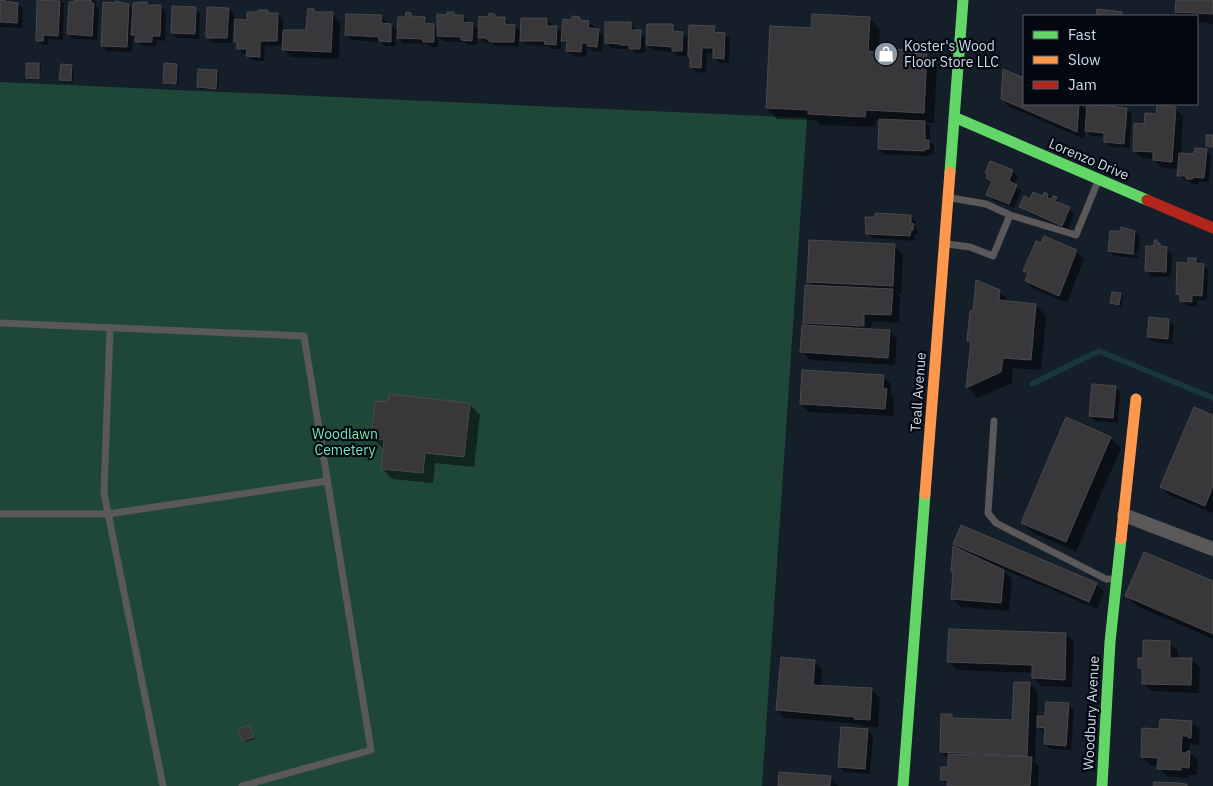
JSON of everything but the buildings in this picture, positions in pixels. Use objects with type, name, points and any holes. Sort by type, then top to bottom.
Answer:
[{"type":"street","name":"Teall Avenue","points":[[903,786],[963,0]]},
{"type":"street","name":"Lorenzo Drive","points":[[954,117],[1213,228]]},
{"type":"street","name":"Woodbury Avenue","points":[[1102,786],[1110,642],[1136,399]]},
{"type":"street","points":[[1124,515],[1213,549]]},
{"type":"lane","points":[[948,198],[986,204],[1010,215],[1076,235],[1099,179]]},
{"type":"lane","points":[[944,243],[970,247],[992,256],[1010,215]]},
{"type":"lane","points":[[0,324],[304,336],[371,750],[242,786]]},
{"type":"lane","points":[[110,328],[104,493],[163,786]]},
{"type":"lane","points":[[994,421],[988,513],[996,523],[1106,579],[1117,579]]},
{"type":"lane","points":[[0,514],[108,514],[327,481]]},
{"type":"green space","name":"Woodlawn Cemetery","points":[[0,82],[807,118],[762,786],[0,786]]},
{"type":"waterway","points":[[1032,384],[1099,351],[1213,398]]},
{"type":"traffic: fast","points":[[950,172],[963,0]]},
{"type":"traffic: fast","points":[[954,117],[1147,200]]},
{"type":"traffic: fast","points":[[903,786],[925,494]]},
{"type":"traffic: fast","points":[[1102,786],[1110,642],[1121,539]]},
{"type":"traffic: slow","points":[[925,494],[950,172]]},
{"type":"traffic: slow","points":[[1121,539],[1136,399]]},
{"type":"traffic: jam","points":[[1147,200],[1213,228]]},
{"type":"place","name":"Koster's Wood Floor Store LLC","points":[[886,54]]}]
